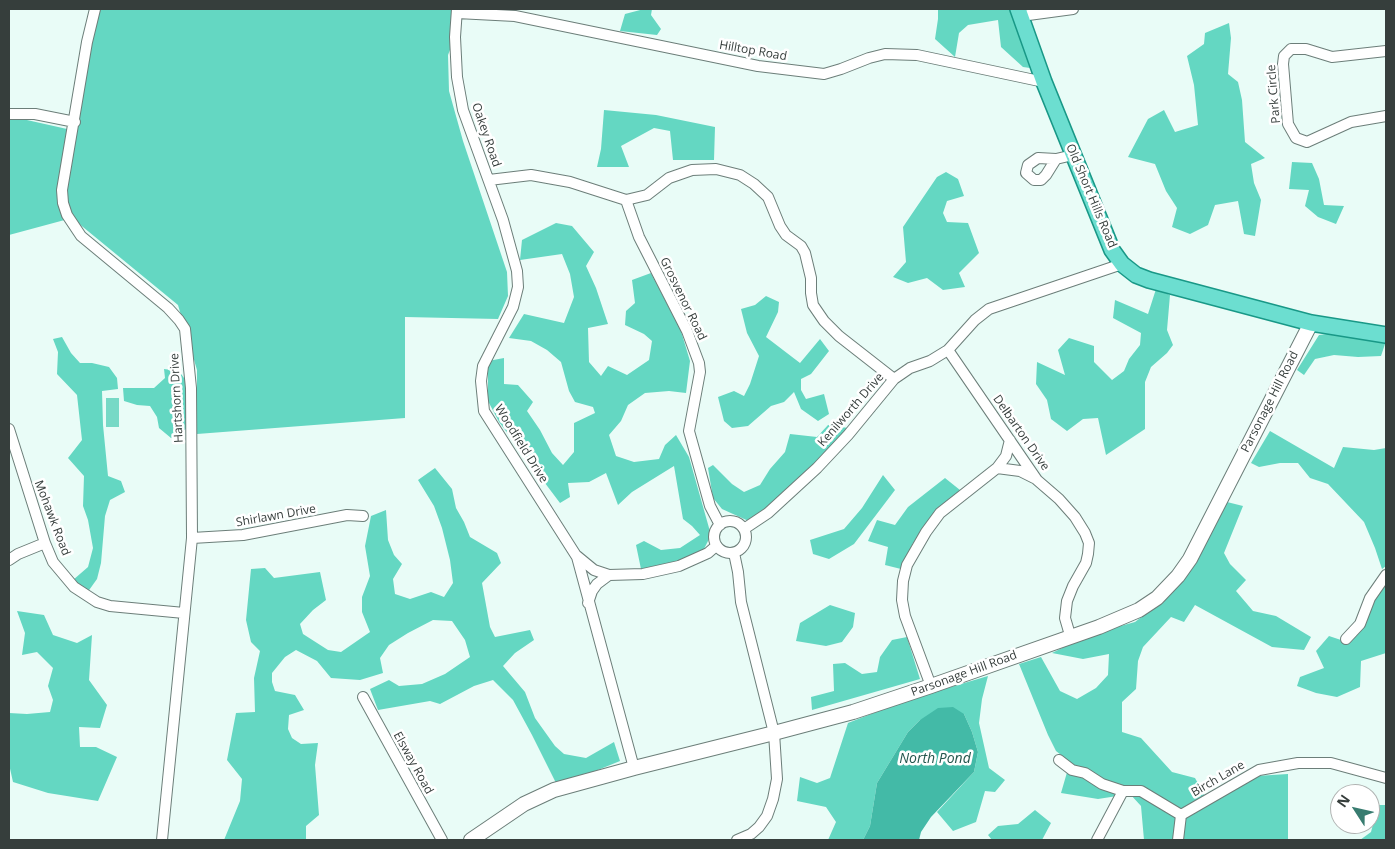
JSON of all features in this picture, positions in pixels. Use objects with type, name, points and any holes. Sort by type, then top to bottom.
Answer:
[{"type":"main road","name":"Old Short Hills Road","points":[[1019,12],[1073,155],[1112,250],[1122,264],[1136,275],[1149,280],[1311,323],[1386,335]]},
{"type":"street","name":"Hartshorn Drive","points":[[95,9],[87,42],[62,190],[63,203],[67,215],[81,236],[168,308],[179,320],[185,329],[191,388],[192,538],[162,840]]},
{"type":"street","points":[[1019,12],[1073,9]]},
{"type":"street","name":"Hilltop Road","points":[[457,11],[515,16],[758,66],[824,74],[885,54],[917,55],[1044,82]]},
{"type":"street","name":"Oakey Road","points":[[457,11],[455,37],[457,78],[463,110],[488,180]]},
{"type":"street","name":"Park Circle","points":[[1386,51],[1332,57],[1306,48],[1291,49],[1284,56],[1283,64],[1288,124],[1296,138],[1307,142],[1351,122],[1386,116]]},
{"type":"street","points":[[9,114],[35,114],[75,122]]},
{"type":"street","points":[[1056,159],[1073,155]]},
{"type":"street","points":[[488,180],[531,175],[570,182],[626,200],[647,195],[676,175],[700,169],[732,172],[754,184],[768,197],[780,226],[786,235],[801,246],[805,253],[811,278],[811,293],[814,305],[824,320],[839,336],[894,379]]},
{"type":"street","name":"Woodfield Drive","points":[[488,180],[503,220],[516,271],[518,287],[513,307],[483,366],[481,381],[484,411],[575,554],[634,768]]},
{"type":"street","name":"Grosvenor Road","points":[[626,200],[639,237],[687,331],[699,363],[700,372],[690,417],[689,431],[710,506],[720,525]]},
{"type":"street","name":"Kenilworth Drive","points":[[744,529],[768,513],[817,468],[848,435],[894,379],[910,368],[930,361],[948,350],[975,320],[989,309],[1122,264]]},
{"type":"street","name":"Parsonage Hill Road","points":[[471,840],[524,804],[554,790],[853,712],[1098,627],[1139,610],[1157,598],[1178,576],[1190,558],[1311,323]]},
{"type":"street","name":"Delbarton Drive","points":[[948,350],[1037,480],[1059,499],[1075,517],[1088,543],[1086,564],[1066,601],[1065,618],[1070,636]]},
{"type":"street","name":"Mohawk Road","points":[[9,429],[45,543],[53,562],[74,587],[97,602],[110,606],[184,613]]},
{"type":"street","points":[[930,686],[905,616],[902,600],[903,581],[907,565],[926,532],[940,513],[997,468],[1006,456],[1010,440]]},
{"type":"street","points":[[997,468],[1020,470],[1037,480]]},
{"type":"street","name":"Shirlawn Drive","points":[[192,538],[243,535],[347,515],[363,516]]},
{"type":"street","points":[[733,522],[739,524],[744,529],[745,544],[741,549],[734,553],[724,552],[716,546],[715,533],[720,525],[733,522]]},
{"type":"street","points":[[9,560],[18,554],[45,543]]},
{"type":"street","points":[[575,554],[594,570],[609,575],[643,574],[661,571],[696,559],[708,553],[716,546]]},
{"type":"street","points":[[734,553],[741,602],[774,733],[777,779],[767,816],[751,834],[737,840]]},
{"type":"street","points":[[588,603],[592,591],[597,584],[609,575]]},
{"type":"street","points":[[1346,638],[1360,624],[1370,598],[1386,575]]},
{"type":"street","name":"Elsway Road","points":[[363,697],[442,840]]},
{"type":"street","points":[[1058,760],[1072,770],[1085,773],[1102,784],[1123,791],[1141,791],[1181,815],[1178,840]]},
{"type":"street","name":"Birch Lane","points":[[1181,815],[1259,770],[1269,768],[1298,763],[1331,763],[1386,778]]},
{"type":"street","points":[[1097,840],[1123,791]]},
{"type":"shaded area","points":[[93,9],[457,9],[455,37],[448,55],[449,91],[463,141],[507,272],[508,296],[498,319],[405,317],[405,418],[197,434],[197,370],[178,305],[72,218],[9,235],[9,116],[76,131]]},
{"type":"shaded area","points":[[652,9],[651,15],[661,29],[657,35],[620,31],[625,14]]},
{"type":"shaded area","points":[[938,9],[1012,9],[1030,68],[1023,67],[1001,47],[998,20],[968,25],[959,33],[955,57],[935,39]]},
{"type":"shaded area","points":[[1229,23],[1231,38],[1228,74],[1238,82],[1242,100],[1245,142],[1265,158],[1251,164],[1254,183],[1261,200],[1255,236],[1244,234],[1238,201],[1215,205],[1208,225],[1190,234],[1172,227],[1177,208],[1166,191],[1155,164],[1128,157],[1148,119],[1164,110],[1175,132],[1198,125],[1194,85],[1187,56],[1204,44],[1205,33]]},
{"type":"shaded area","points":[[604,110],[656,115],[715,127],[714,160],[673,160],[670,131],[654,128],[621,146],[629,167],[597,167],[601,149]]},
{"type":"shaded area","points":[[1292,162],[1312,163],[1319,179],[1324,205],[1344,206],[1336,224],[1318,217],[1305,206],[1309,190],[1289,189]]},
{"type":"shaded area","points":[[946,172],[958,179],[964,196],[947,201],[943,213],[947,222],[968,223],[979,253],[959,273],[965,287],[943,290],[927,278],[908,283],[893,277],[906,262],[903,227],[937,177]]},
{"type":"shaded area","points":[[556,223],[572,226],[594,252],[586,266],[596,288],[608,324],[588,328],[589,362],[601,376],[608,366],[627,375],[649,360],[652,341],[644,334],[625,325],[626,311],[635,303],[632,280],[651,273],[681,331],[690,361],[686,393],[669,391],[645,393],[628,405],[621,421],[609,435],[616,456],[634,462],[659,459],[665,445],[676,435],[689,457],[711,535],[702,553],[670,566],[641,569],[636,545],[644,541],[661,550],[680,548],[700,535],[683,519],[674,466],[632,492],[618,505],[606,473],[589,482],[568,483],[570,497],[560,503],[499,422],[488,401],[488,361],[504,358],[504,384],[518,385],[533,402],[527,411],[552,453],[563,465],[574,452],[574,423],[595,413],[593,407],[575,402],[569,391],[561,362],[547,350],[531,341],[509,338],[524,314],[564,323],[574,297],[570,274],[562,254],[520,260],[522,240]]},
{"type":"shaded area","points":[[1156,289],[1170,295],[1167,330],[1173,345],[1151,367],[1145,382],[1145,429],[1106,455],[1098,418],[1083,419],[1067,431],[1051,419],[1047,400],[1036,384],[1037,362],[1065,375],[1058,350],[1069,338],[1094,346],[1094,362],[1112,380],[1124,371],[1129,359],[1140,345],[1141,333],[1113,318],[1115,300],[1148,314]]},
{"type":"shaded area","points":[[766,296],[779,302],[778,312],[766,337],[800,363],[820,339],[829,351],[811,374],[801,379],[801,390],[806,399],[824,394],[829,414],[818,421],[801,409],[794,392],[784,402],[771,406],[748,426],[732,428],[724,421],[718,397],[734,391],[744,396],[750,384],[759,356],[747,333],[741,309],[755,305]]},
{"type":"shaded area","points":[[1336,333],[1386,341],[1381,356],[1334,355],[1315,359],[1304,375],[1297,370],[1319,335]]},
{"type":"shaded area","points":[[62,337],[71,353],[80,363],[92,363],[109,367],[117,378],[118,389],[102,391],[103,425],[108,476],[121,481],[125,492],[110,500],[105,516],[101,563],[97,579],[87,593],[73,580],[88,567],[93,548],[88,520],[83,506],[84,476],[68,458],[82,440],[77,395],[57,374],[58,352],[53,339]]},
{"type":"shaded area","points":[[164,369],[179,371],[189,385],[186,429],[171,438],[159,428],[157,417],[150,406],[124,401],[123,388],[154,388],[165,378]]},
{"type":"shaded area","points":[[106,398],[119,398],[119,427],[106,427]]},
{"type":"shaded area","points":[[828,425],[848,428],[805,475],[753,523],[722,509],[713,498],[708,468],[713,465],[732,484],[744,492],[760,485],[770,469],[785,452],[790,434],[817,437]]},
{"type":"shaded area","points":[[1270,431],[1334,468],[1343,447],[1374,450],[1386,448],[1386,566],[1382,569],[1364,522],[1328,484],[1310,478],[1298,463],[1280,463],[1259,467],[1251,463]]},
{"type":"shaded area","points":[[435,468],[452,489],[456,508],[470,537],[497,553],[501,563],[482,583],[490,627],[495,637],[530,630],[534,640],[515,653],[503,666],[525,692],[535,718],[555,746],[564,754],[586,758],[614,742],[620,761],[588,774],[556,783],[513,700],[493,680],[474,686],[440,704],[430,701],[378,710],[370,689],[389,680],[399,686],[422,684],[445,674],[470,657],[465,640],[452,621],[433,620],[389,645],[380,658],[383,673],[360,680],[331,678],[317,661],[296,650],[285,657],[272,673],[272,682],[275,691],[295,695],[304,710],[289,715],[288,729],[292,738],[301,744],[318,743],[315,765],[319,815],[306,826],[306,840],[224,840],[240,801],[242,779],[227,760],[236,713],[255,712],[254,678],[260,651],[251,642],[246,620],[251,569],[265,568],[274,578],[320,572],[326,600],[300,624],[303,634],[328,650],[341,652],[370,632],[362,612],[362,597],[370,576],[365,546],[371,516],[386,510],[388,540],[394,555],[402,564],[393,579],[395,594],[410,599],[431,592],[444,597],[453,583],[450,560],[434,506],[418,480]]},
{"type":"shaded area","points":[[883,475],[895,490],[854,544],[829,559],[813,554],[810,540],[844,529],[862,508]]},
{"type":"shaded area","points":[[945,478],[960,490],[935,513],[913,543],[901,569],[885,565],[888,547],[868,541],[877,520],[895,525],[908,507]]},
{"type":"shaded area","points":[[1227,502],[1243,506],[1224,553],[1230,564],[1246,580],[1236,591],[1253,611],[1276,616],[1311,637],[1304,650],[1272,647],[1195,605],[1184,622],[1171,617],[1143,647],[1138,661],[1136,689],[1122,702],[1122,732],[1141,738],[1172,772],[1195,778],[1209,803],[1256,776],[1288,774],[1288,840],[1144,840],[1141,806],[1130,794],[1098,799],[1061,793],[1070,762],[1056,751],[1019,664],[1041,657],[1060,691],[1077,699],[1096,688],[1108,675],[1109,654],[1083,659],[1052,653],[1088,635],[1135,622],[1169,596],[1211,533]]},
{"type":"shaded area","points":[[1386,583],[1386,653],[1361,661],[1360,687],[1337,697],[1316,693],[1297,686],[1300,677],[1324,668],[1316,651],[1329,636],[1350,643],[1360,631],[1373,597]]},
{"type":"shaded area","points":[[830,605],[855,613],[853,627],[842,642],[826,646],[796,641],[800,623]]},
{"type":"shaded area","points":[[17,611],[44,615],[53,635],[77,643],[92,635],[89,680],[107,705],[100,728],[79,727],[80,747],[96,747],[117,757],[98,801],[48,793],[13,782],[9,764],[9,713],[50,712],[53,700],[48,686],[53,668],[37,652],[22,655],[25,633]]},
{"type":"shaded area","points":[[907,637],[920,679],[812,710],[811,697],[834,691],[833,664],[845,663],[862,674],[877,672],[880,657],[892,640]]},
{"type":"shaded area","points":[[988,676],[982,699],[979,723],[989,768],[1005,780],[995,792],[985,791],[976,822],[953,831],[937,812],[974,772],[978,752],[964,714],[920,720],[908,732],[877,783],[870,826],[863,840],[828,840],[836,822],[826,807],[797,801],[800,777],[817,783],[830,778],[848,723],[907,700]]},
{"type":"shaded area","points":[[1380,805],[1386,805],[1386,840],[1360,840],[1368,834],[1380,834]]},
{"type":"shaded area","points":[[1035,810],[1051,823],[1042,840],[992,840],[988,835],[998,826],[1018,824]]},
{"type":"water","name":"North Pond","points":[[953,707],[964,714],[972,732],[978,752],[974,772],[931,817],[921,832],[919,840],[863,840],[870,826],[877,783],[908,732],[920,720],[938,708]]}]
